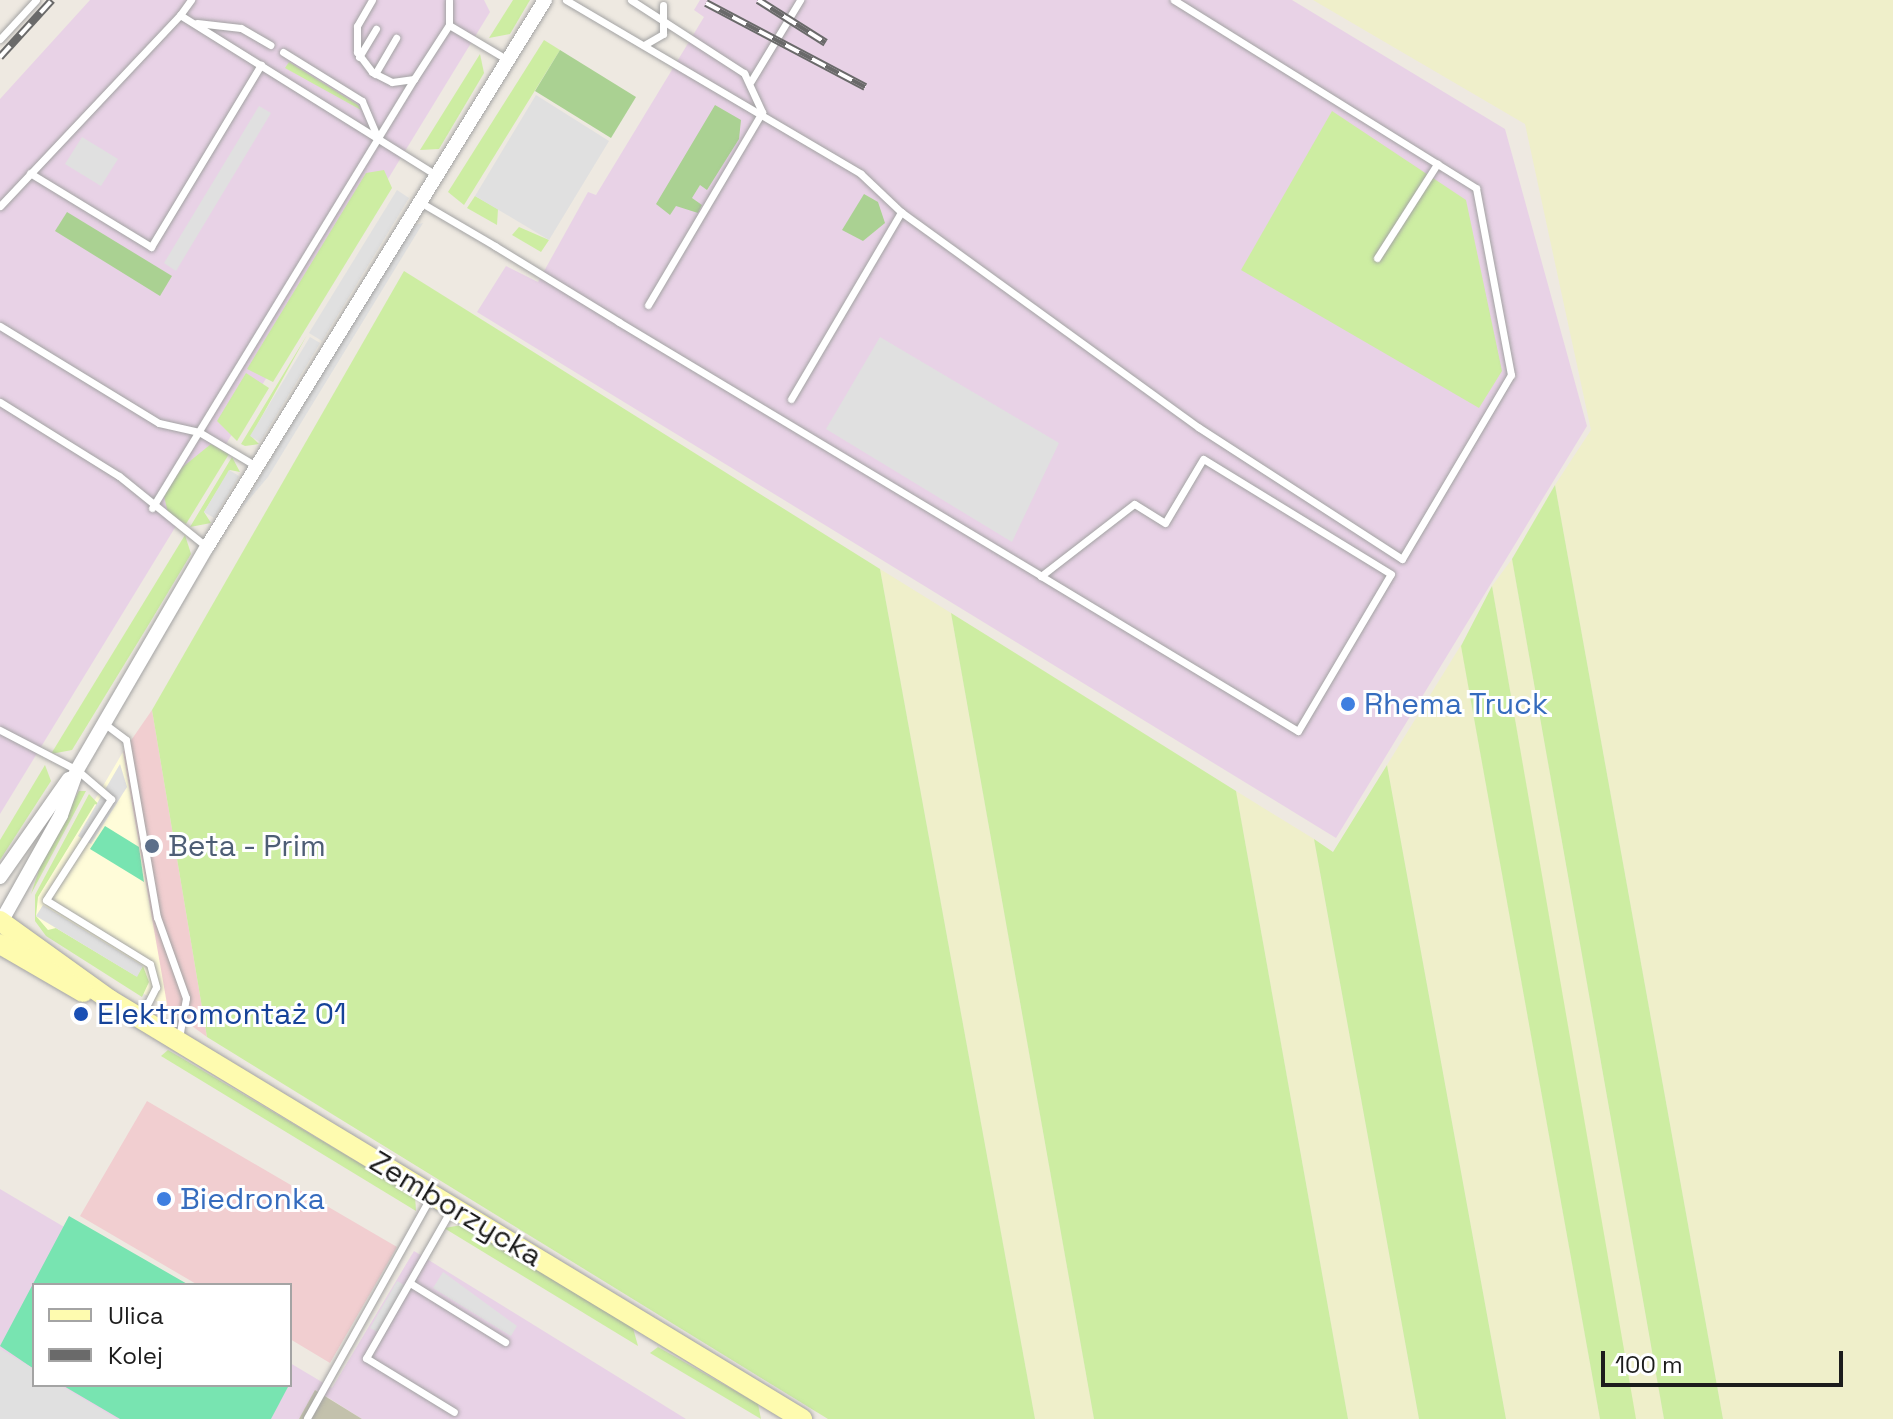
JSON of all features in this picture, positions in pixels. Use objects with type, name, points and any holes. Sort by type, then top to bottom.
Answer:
[{"type":"street","points":[[0,877],[77,770],[256,466],[545,0]]},
{"type":"street","points":[[0,922],[61,815],[77,770]]},
{"type":"street","name":"Zemborzycka","points":[[0,922],[110,1000]]},
{"type":"street","name":"Zemborzycka","points":[[0,944],[110,1000],[178,1040],[802,1419]]},
{"type":"lane","points":[[0,39],[36,0]]},
{"type":"lane","points":[[0,206],[191,0]]},
{"type":"lane","points":[[372,0],[357,26],[359,57],[375,74],[414,79]]},
{"type":"lane","points":[[152,508],[449,25],[449,0]]},
{"type":"lane","points":[[566,0],[762,112],[861,174],[901,212],[1198,427],[1402,559],[1511,375],[1485,213],[1476,188],[1174,0]]},
{"type":"lane","points":[[631,0],[751,81],[762,112]]},
{"type":"lane","points":[[751,81],[800,0]]},
{"type":"lane","points":[[644,45],[658,41],[664,22],[663,5]]},
{"type":"lane","points":[[180,15],[436,175]]},
{"type":"lane","points":[[192,23],[241,28],[270,45]]},
{"type":"lane","points":[[449,25],[508,60]]},
{"type":"lane","points":[[359,57],[376,29]]},
{"type":"lane","points":[[375,74],[396,38]]},
{"type":"lane","points":[[283,52],[362,101],[378,139]]},
{"type":"lane","points":[[30,173],[151,247],[261,65]]},
{"type":"lane","points":[[648,305],[762,112]]},
{"type":"lane","points":[[1377,258],[1437,164]]},
{"type":"lane","points":[[420,202],[1298,731],[1391,574],[1203,459],[1165,523],[1134,504],[1041,576]]},
{"type":"lane","points":[[791,399],[901,212]]},
{"type":"lane","points":[[0,326],[159,423],[199,432],[256,466]]},
{"type":"lane","points":[[0,402],[119,476],[152,508],[207,547]]},
{"type":"lane","points":[[103,723],[124,735],[128,749],[157,917],[186,998],[188,1019],[178,1040]]},
{"type":"lane","points":[[0,730],[77,770],[111,799],[46,900],[150,964],[156,987],[140,1018]]},
{"type":"lane","points":[[307,1418],[432,1194]]},
{"type":"lane","points":[[453,1206],[366,1358],[454,1412]]},
{"type":"lane","points":[[410,1283],[505,1342]]},
{"type":"shaded area","points":[[90,0],[484,0],[490,12],[0,814],[0,99]]},
{"type":"shaded area","points":[[700,0],[1292,0],[1505,129],[1587,426],[1336,838],[477,312],[506,266],[538,282],[588,192],[596,195],[704,17],[694,10]]},
{"type":"shaded area","points":[[536,95],[609,141],[549,240],[475,196]]},
{"type":"shaded area","points":[[259,106],[271,113],[176,271],[164,263]]},
{"type":"shaded area","points":[[82,137],[118,159],[101,186],[65,164]]},
{"type":"shaded area","points":[[397,190],[409,198],[322,341],[309,333]]},
{"type":"shaded area","points":[[423,223],[268,477],[241,509],[411,226]]},
{"type":"shaded area","points":[[310,337],[320,343],[260,442],[250,436]]},
{"type":"shaded area","points":[[880,337],[1059,443],[1012,542],[826,429]]},
{"type":"shaded area","points":[[229,470],[239,476],[214,518],[204,512]]},
{"type":"shaded area","points":[[152,710],[207,1037],[166,1007],[123,752]]},
{"type":"shaded area","points":[[123,752],[166,1007],[46,935],[35,914],[37,898]]},
{"type":"shaded area","points":[[120,764],[127,787],[91,844],[78,836]]},
{"type":"shaded area","points":[[43,905],[143,966],[137,977],[36,916]]},
{"type":"shaded area","points":[[147,1101],[397,1247],[330,1363],[292,1340],[292,1283],[195,1283],[80,1216]]},
{"type":"shaded area","points":[[0,1189],[159,1283],[32,1283],[32,1387],[292,1387],[292,1364],[332,1388],[414,1251],[686,1419],[362,1419],[316,1390],[299,1419],[0,1419]]},
{"type":"shaded area","points":[[443,1272],[517,1326],[511,1336],[433,1288]]},
{"type":"shaded area","points":[[397,1281],[406,1286],[379,1333],[370,1328]]},
{"type":"shaded area","points":[[0,1349],[32,1368],[32,1387],[63,1387],[117,1419],[0,1419]]},
{"type":"shaded area","points":[[315,1390],[362,1419],[299,1419]]},
{"type":"green space","points":[[513,0],[530,0],[510,34],[489,38]]},
{"type":"green space","points":[[1313,0],[1893,0],[1893,1419],[1723,1419],[1555,485],[1591,430],[1525,124]]},
{"type":"green space","points":[[544,40],[560,50],[464,205],[448,192]]},
{"type":"green space","points":[[560,50],[636,97],[611,138],[535,91]]},
{"type":"green space","points":[[480,54],[484,73],[439,149],[420,150]]},
{"type":"green space","points":[[289,62],[358,105],[361,110],[285,68]]},
{"type":"green space","points":[[715,105],[741,120],[739,139],[707,190],[700,185],[692,198],[702,205],[698,213],[676,206],[670,215],[656,204]]},
{"type":"green space","points":[[1332,111],[1466,200],[1502,371],[1479,408],[1241,270]]},
{"type":"green space","points":[[384,170],[392,188],[273,382],[247,369],[366,173]]},
{"type":"green space","points":[[864,194],[878,202],[885,223],[863,241],[842,230]]},
{"type":"green space","points":[[475,196],[498,209],[497,225],[467,208]]},
{"type":"green space","points":[[67,212],[172,276],[160,296],[55,231]]},
{"type":"green space","points":[[519,227],[549,240],[541,252],[512,235]]},
{"type":"green space","points":[[404,271],[880,569],[1035,1419],[828,1419],[207,1037],[152,710]]},
{"type":"green space","points":[[307,335],[251,436],[259,444],[241,444]]},
{"type":"green space","points":[[246,373],[269,388],[237,441],[217,421]]},
{"type":"green space","points":[[211,444],[229,454],[186,524],[168,513],[164,496],[179,470]]},
{"type":"green space","points":[[232,457],[240,472],[230,470],[204,512],[211,523],[190,527]]},
{"type":"green space","points":[[1555,485],[1723,1419],[1664,1419],[1512,559]]},
{"type":"green space","points":[[185,535],[191,554],[72,750],[51,754]]},
{"type":"green space","points":[[1512,559],[1664,1419],[1635,1419],[1492,586]]},
{"type":"green space","points":[[880,569],[951,613],[1094,1419],[1035,1419]]},
{"type":"green space","points":[[1492,586],[1636,1419],[1600,1419],[1461,646]]},
{"type":"green space","points":[[951,613],[1236,791],[1348,1419],[1094,1419]]},
{"type":"green space","points":[[1461,645],[1600,1419],[1506,1419],[1387,765]]},
{"type":"green space","points":[[45,765],[51,781],[0,860],[0,840]]},
{"type":"green space","points":[[1387,765],[1506,1419],[1419,1419],[1314,839],[1333,852]]},
{"type":"green space","points":[[79,791],[86,791],[31,894],[41,864]]},
{"type":"green space","points":[[1236,791],[1314,839],[1419,1419],[1348,1419]]},
{"type":"green space","points":[[89,794],[101,807],[95,804],[38,897],[36,916],[48,930],[56,928],[136,976],[143,966],[149,982],[142,997],[46,936],[35,921],[35,895]]},
{"type":"green space","points":[[105,826],[139,847],[144,882],[90,849]]},
{"type":"green space","points":[[168,1050],[415,1196],[416,1211],[161,1056]]},
{"type":"green space","points":[[69,1216],[186,1283],[33,1283]]},
{"type":"green space","points":[[462,1225],[633,1328],[638,1346],[444,1228]]},
{"type":"green space","points":[[32,1286],[32,1368],[0,1346]]},
{"type":"green space","points":[[658,1347],[758,1404],[761,1419],[650,1353]]},
{"type":"green space","points":[[65,1387],[288,1387],[271,1419],[120,1419]]},
{"type":"railway","points":[[0,57],[52,0]]},
{"type":"railway","points":[[758,0],[826,43]]},
{"type":"railway","points":[[706,3],[865,87]]},
{"type":"place","name":"Rhema Truck","points":[[1348,704]]},
{"type":"place","name":"Beta - Prim","points":[[152,846]]},
{"type":"place","name":"Elektromontaż 01","points":[[81,1014]]},
{"type":"place","name":"Biedronka","points":[[164,1199]]}]
